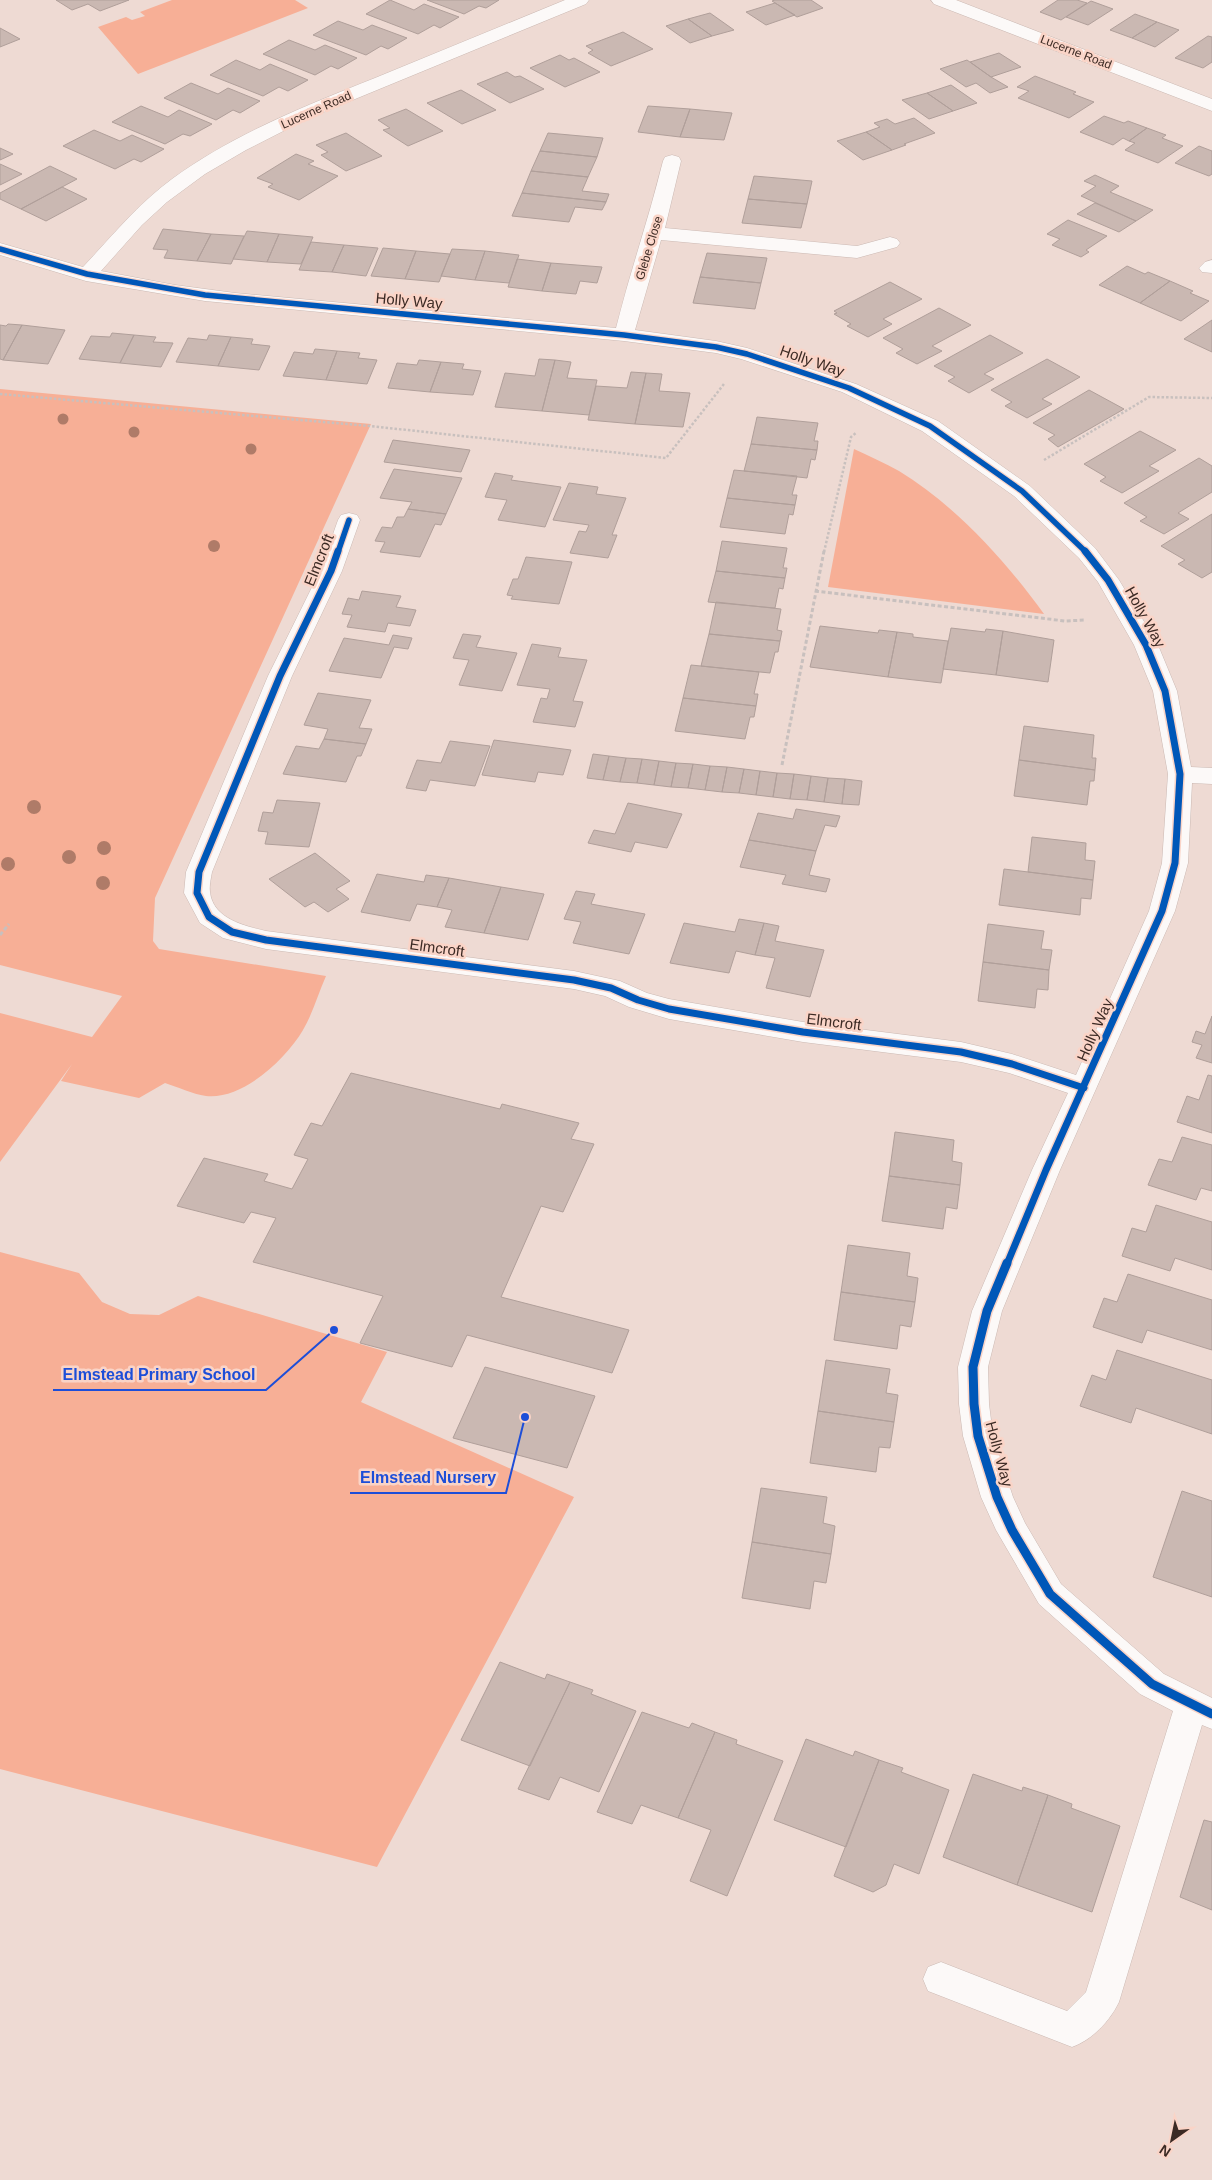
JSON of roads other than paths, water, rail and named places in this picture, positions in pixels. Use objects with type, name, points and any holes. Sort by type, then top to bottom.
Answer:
[{"type":"street","name":"Lucerne Road","points":[[86,275],[144,213],[164,196],[185,180],[264,133],[302,114],[580,0]]},
{"type":"street","name":"Lucerne Road","points":[[940,0],[1212,105]]},
{"type":"street","name":"Glebe Close","points":[[624,335],[644,258],[660,214],[672,161]]},
{"type":"street","points":[[653,233],[857,252],[890,243]]},
{"type":"street","name":"Holly Way","points":[[0,248],[33,261],[86,275],[170,291],[235,299],[624,335],[716,347],[747,354],[850,388],[930,426],[1009,481],[1042,508],[1087,552],[1108,580],[1146,645],[1165,691],[1180,774],[1175,863],[1162,911],[1046,1170],[985,1318],[973,1367],[978,1436],[997,1497],[1012,1530],[1050,1594],[1152,1684],[1202,1709]]},
{"type":"street","name":"Elmcroft","points":[[350,520],[331,571],[280,676],[199,872],[197,893],[209,917],[232,932],[266,940],[574,980],[611,988],[638,1000],[669,1009],[802,1032],[961,1052],[1012,1064],[1084,1088]]},
{"type":"street","points":[[1180,774],[1212,776]]},
{"type":"street","points":[[941,1979],[1072,2030],[1101,2002],[1202,1709]]},
{"type":"place","name":"Elmstead Primary School","points":[[334,1330]]},
{"type":"place","name":"Elmstead Nursery","points":[[525,1417]]}]
